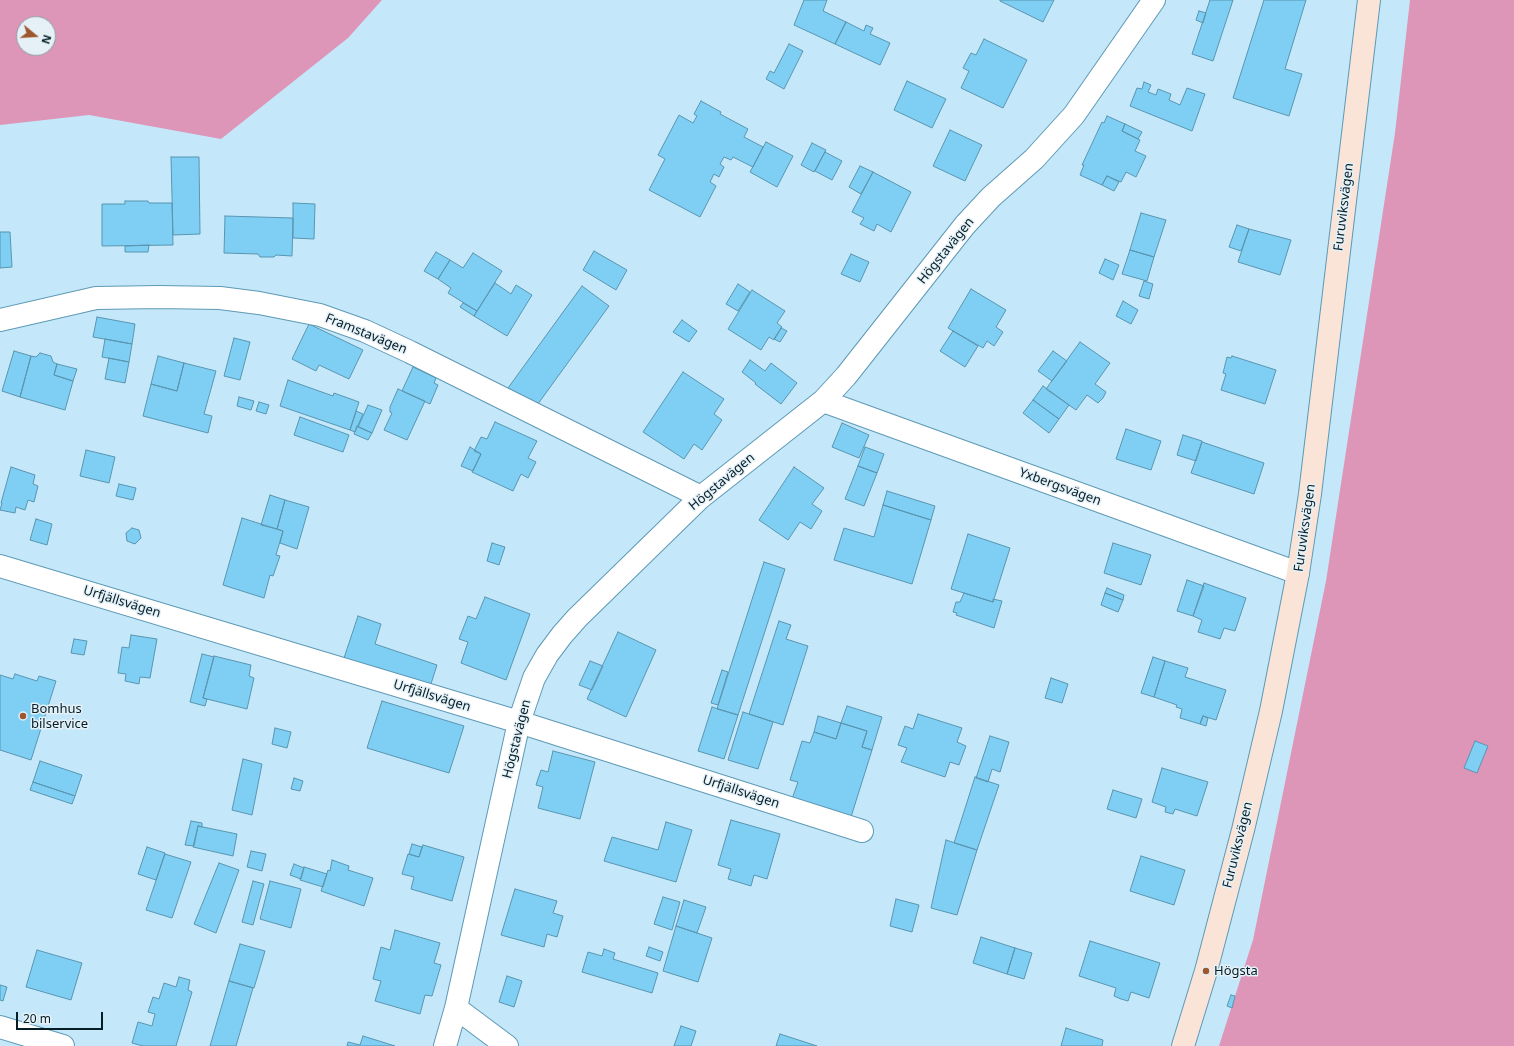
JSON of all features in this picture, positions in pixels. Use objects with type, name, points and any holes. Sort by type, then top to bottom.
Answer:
[{"type":"main road","name":"Furuviksvägen","points":[[1183,1046],[1206,971],[1243,830],[1271,711],[1298,573],[1312,479],[1368,0]]},
{"type":"street","name":"Högstavägen","points":[[446,1046],[456,1008],[519,722],[534,678],[547,655],[577,618],[701,497],[823,400],[846,376],[965,225],[992,197],[1034,159],[1074,115],[1154,0]]},
{"type":"street","name":"Framstavägen","points":[[0,320],[96,298],[159,297],[220,298],[259,303],[320,315],[364,331],[410,352],[701,497]]},
{"type":"street","name":"Yxbergsvägen","points":[[823,400],[1298,573]]},
{"type":"street","name":"Urfjällsvägen","points":[[0,566],[519,722],[862,831]]},
{"type":"street","points":[[456,1008],[507,1046]]},
{"type":"street","points":[[0,1027],[63,1046]]},
{"type":"shaded area","points":[[0,0],[382,0],[348,38],[221,139],[89,115],[0,125]]},
{"type":"shaded area","points":[[1410,0],[1514,0],[1514,1046],[1219,1046],[1253,940],[1326,581],[1395,133]]},
{"type":"building","points":[[804,0],[827,0],[823,11],[846,22],[835,44],[794,25]]},
{"type":"building","points":[[1000,0],[1054,0],[1043,22]]},
{"type":"building","points":[[1210,0],[1233,0],[1213,61],[1192,54]]},
{"type":"building","points":[[1264,0],[1306,0],[1285,69],[1302,74],[1289,116],[1233,98]]},
{"type":"building","points":[[1199,11],[1206,13],[1203,23],[1196,20]]},
{"type":"building","points":[[846,22],[864,31],[866,25],[873,28],[870,34],[890,43],[880,65],[835,44]]},
{"type":"building","points":[[984,39],[1027,60],[1003,108],[961,88],[969,71],[963,68],[971,53],[976,55]]},
{"type":"building","points":[[789,44],[803,51],[784,89],[766,79],[770,71],[774,73]]},
{"type":"building","points":[[907,81],[946,99],[932,128],[894,110]]},
{"type":"building","points":[[1144,82],[1151,85],[1148,92],[1156,95],[1158,89],[1171,94],[1169,100],[1180,105],[1187,88],[1205,94],[1192,131],[1130,106],[1137,88],[1142,89]]},
{"type":"building","points":[[701,101],[721,112],[720,114],[748,129],[744,137],[763,147],[753,167],[733,157],[731,160],[724,157],[720,164],[724,167],[719,177],[714,174],[710,182],[716,186],[700,217],[649,190],[665,159],[658,155],[679,115],[693,123],[697,116],[694,114]]},
{"type":"building","points":[[1107,116],[1125,124],[1122,131],[1140,140],[1135,151],[1146,156],[1136,177],[1126,172],[1121,182],[1107,176],[1102,185],[1080,175],[1084,165],[1082,165],[1102,122],[1104,123]]},
{"type":"building","points":[[1125,124],[1142,132],[1138,139],[1122,131]]},
{"type":"building","points":[[950,130],[982,145],[965,181],[933,166]]},
{"type":"building","points":[[766,142],[793,156],[777,187],[750,172]]},
{"type":"building","points":[[812,143],[826,150],[814,172],[801,165]]},
{"type":"building","points":[[825,152],[842,161],[832,180],[815,171]]},
{"type":"building","points":[[171,157],[199,157],[200,234],[173,235]]},
{"type":"building","points":[[860,166],[873,172],[861,194],[849,187]]},
{"type":"building","points":[[873,172],[911,192],[891,232],[877,224],[874,231],[860,224],[864,218],[852,212]]},
{"type":"building","points":[[1107,176],[1119,182],[1114,191],[1102,185]]},
{"type":"building","points":[[125,201],[172,203],[173,245],[102,246],[102,204],[125,204]]},
{"type":"building","points":[[293,203],[315,204],[314,239],[293,238]]},
{"type":"building","points":[[1141,213],[1166,220],[1154,257],[1130,250]]},
{"type":"building","points":[[225,216],[293,218],[292,256],[276,255],[274,257],[260,257],[258,254],[224,253]]},
{"type":"building","points":[[1237,225],[1249,229],[1241,251],[1229,247]]},
{"type":"building","points":[[1249,229],[1291,240],[1280,275],[1238,262]]},
{"type":"building","points":[[0,232],[10,232],[12,267],[0,268]]},
{"type":"building","points":[[149,245],[148,252],[125,252],[125,246]]},
{"type":"building","points":[[1130,250],[1154,257],[1147,281],[1122,274]]},
{"type":"building","points":[[594,251],[627,270],[616,290],[583,270]]},
{"type":"building","points":[[436,252],[450,260],[438,279],[424,271]]},
{"type":"building","points":[[473,253],[502,271],[477,311],[448,293],[451,288],[438,279],[450,260],[463,268]]},
{"type":"building","points":[[851,254],[869,262],[860,282],[841,274]]},
{"type":"building","points":[[1105,259],[1119,265],[1113,280],[1099,273]]},
{"type":"building","points":[[1144,281],[1153,284],[1149,299],[1139,296]]},
{"type":"building","points":[[495,283],[511,294],[516,285],[532,295],[507,336],[474,316]]},
{"type":"building","points":[[738,284],[750,292],[738,311],[726,304]]},
{"type":"building","points":[[582,286],[609,306],[535,408],[508,388]]},
{"type":"building","points":[[971,289],[1006,310],[996,327],[1003,332],[994,346],[987,341],[983,348],[948,328]]},
{"type":"building","points":[[752,290],[785,311],[777,323],[782,327],[774,340],[769,337],[761,350],[728,329]]},
{"type":"building","points":[[1123,301],[1138,310],[1131,324],[1116,316]]},
{"type":"building","points":[[463,303],[477,311],[474,316],[460,307]]},
{"type":"building","points":[[97,317],[135,324],[132,344],[93,337]]},
{"type":"building","points":[[682,320],[697,331],[689,342],[673,332]]},
{"type":"building","points":[[309,324],[363,350],[349,379],[319,365],[316,371],[292,359]]},
{"type":"building","points":[[781,328],[787,331],[780,342],[774,339]]},
{"type":"building","points":[[953,331],[978,346],[965,367],[940,351]]},
{"type":"building","points":[[234,338],[250,342],[240,380],[224,376]]},
{"type":"building","points":[[105,339],[132,344],[129,362],[102,357]]},
{"type":"building","points":[[1080,342],[1110,363],[1095,384],[1106,392],[1103,398],[1098,403],[1087,395],[1076,410],[1046,389]]},
{"type":"building","points":[[14,351],[31,356],[20,397],[2,391]]},
{"type":"building","points":[[1053,351],[1067,361],[1052,381],[1038,371]]},
{"type":"building","points":[[40,353],[51,356],[53,362],[57,364],[54,375],[73,381],[65,410],[20,397],[31,356],[36,357]]},
{"type":"building","points":[[158,356],[184,363],[177,391],[151,384]]},
{"type":"building","points":[[1232,356],[1276,370],[1265,404],[1221,390],[1226,374],[1223,373],[1227,357],[1231,358]]},
{"type":"building","points":[[109,358],[129,362],[125,383],[105,379]]},
{"type":"building","points":[[750,360],[765,371],[771,363],[797,383],[781,404],[742,372]]},
{"type":"building","points":[[184,363],[216,371],[204,414],[212,416],[208,433],[143,416],[151,384],[177,391]]},
{"type":"building","points":[[57,364],[77,369],[73,381],[54,375]]},
{"type":"building","points":[[413,367],[436,378],[434,383],[438,385],[430,404],[402,391]]},
{"type":"building","points":[[683,372],[724,399],[714,414],[722,420],[702,450],[694,444],[684,459],[643,432]]},
{"type":"building","points":[[288,380],[333,396],[334,393],[359,402],[350,430],[280,406]]},
{"type":"building","points":[[1043,386],[1069,405],[1059,419],[1033,400]]},
{"type":"building","points":[[398,389],[425,401],[407,440],[384,430],[392,413],[390,412],[390,407]]},
{"type":"building","points":[[239,397],[254,401],[251,410],[237,406]]},
{"type":"building","points":[[1033,400],[1059,419],[1049,433],[1023,413]]},
{"type":"building","points":[[259,402],[269,405],[266,414],[256,411]]},
{"type":"building","points":[[368,405],[382,410],[372,433],[358,427]]},
{"type":"building","points":[[356,411],[363,414],[355,432],[350,430]]},
{"type":"building","points":[[300,417],[349,435],[343,452],[294,435]]},
{"type":"building","points":[[495,422],[537,441],[528,458],[536,462],[528,478],[521,474],[513,491],[472,472],[481,454],[474,451],[481,437],[487,439]]},
{"type":"building","points":[[842,423],[869,435],[859,458],[832,447]]},
{"type":"building","points":[[357,426],[372,433],[368,440],[354,434]]},
{"type":"building","points":[[1126,429],[1161,441],[1151,470],[1116,459]]},
{"type":"building","points":[[1183,435],[1202,441],[1196,461],[1177,455]]},
{"type":"building","points":[[1202,442],[1264,463],[1254,494],[1191,473]]},
{"type":"building","points":[[470,447],[481,454],[473,471],[461,466]]},
{"type":"building","points":[[865,447],[884,454],[877,473],[858,466]]},
{"type":"building","points":[[86,450],[115,457],[109,483],[80,476]]},
{"type":"building","points":[[858,466],[877,473],[864,506],[845,499]]},
{"type":"building","points":[[11,467],[35,475],[33,484],[38,486],[34,502],[28,500],[25,510],[16,507],[15,513],[0,510]]},
{"type":"building","points":[[794,467],[824,488],[812,504],[822,511],[811,529],[800,522],[788,540],[759,520]]},
{"type":"building","points":[[119,484],[136,488],[133,500],[116,496]]},
{"type":"building","points":[[887,491],[935,506],[931,520],[883,505]]},
{"type":"building","points":[[270,495],[285,500],[277,529],[261,525]]},
{"type":"building","points":[[285,500],[309,507],[297,549],[280,543],[283,531],[277,529]]},
{"type":"building","points":[[883,505],[931,520],[912,584],[834,560],[844,528],[874,537]]},
{"type":"building","points":[[242,518],[283,531],[276,555],[280,556],[273,576],[270,575],[264,598],[223,585]]},
{"type":"building","points":[[36,519],[52,524],[47,545],[30,540]]},
{"type":"building","points":[[132,528],[139,530],[141,538],[135,544],[127,541],[126,533]]},
{"type":"building","points":[[968,534],[1010,548],[993,602],[951,589]]},
{"type":"building","points":[[492,543],[505,547],[499,565],[487,561]]},
{"type":"building","points":[[1113,543],[1151,555],[1141,585],[1104,573]]},
{"type":"building","points":[[764,562],[785,569],[738,715],[717,709]]},
{"type":"building","points":[[1187,580],[1204,586],[1193,616],[1177,611]]},
{"type":"building","points":[[1204,583],[1246,598],[1235,631],[1224,628],[1220,639],[1198,632],[1202,620],[1193,616]]},
{"type":"building","points":[[1107,588],[1124,595],[1123,600],[1105,593]]},
{"type":"building","points":[[964,593],[993,602],[993,599],[1002,601],[994,628],[956,615],[957,613],[953,612],[956,602],[960,602]]},
{"type":"building","points":[[1105,593],[1123,600],[1118,612],[1101,605]]},
{"type":"building","points":[[485,597],[530,614],[506,680],[461,663],[468,642],[459,639],[468,616],[476,619]]},
{"type":"building","points":[[358,616],[381,624],[375,644],[437,665],[430,687],[344,658]]},
{"type":"building","points":[[779,621],[791,625],[786,639],[808,646],[783,725],[749,714]]},
{"type":"building","points":[[618,632],[656,650],[626,717],[587,699]]},
{"type":"building","points":[[131,635],[157,639],[150,678],[140,677],[139,684],[125,681],[126,674],[118,673],[122,647],[129,648]]},
{"type":"building","points":[[74,639],[87,641],[84,655],[71,653]]},
{"type":"building","points":[[202,654],[214,657],[203,698],[207,699],[205,706],[190,702]]},
{"type":"building","points":[[214,656],[251,665],[249,676],[254,678],[247,709],[203,698]]},
{"type":"building","points":[[1153,657],[1165,661],[1154,697],[1141,693]]},
{"type":"building","points":[[590,661],[603,666],[592,690],[579,685]]},
{"type":"building","points":[[1165,661],[1188,668],[1185,677],[1226,690],[1216,720],[1203,716],[1200,724],[1180,718],[1182,709],[1176,707],[1177,705],[1154,697]]},
{"type":"building","points":[[722,670],[728,672],[718,705],[711,703]]},
{"type":"building","name":"Bomhus bilservice","points":[[15,674],[37,681],[39,676],[56,681],[31,760],[0,750],[0,675],[13,679]]},
{"type":"building","points":[[1051,678],[1068,684],[1062,703],[1045,698]]},
{"type":"building","points":[[382,701],[464,726],[449,773],[367,748]]},
{"type":"building","points":[[847,706],[882,717],[872,750],[862,747],[867,731],[841,723]]},
{"type":"building","points":[[712,707],[738,715],[724,759],[698,751]]},
{"type":"building","points":[[743,712],[773,722],[758,769],[728,760]]},
{"type":"building","points":[[918,714],[962,728],[957,742],[966,746],[959,765],[950,762],[945,777],[901,762],[907,748],[898,745],[905,726],[913,729]]},
{"type":"building","points":[[818,716],[841,723],[836,739],[814,732]]},
{"type":"building","points":[[1203,716],[1208,718],[1206,726],[1200,724]]},
{"type":"building","points":[[841,723],[867,731],[862,747],[872,750],[851,817],[792,799],[798,782],[790,780],[802,741],[810,743],[814,732],[836,739]]},
{"type":"building","points":[[275,728],[291,732],[287,748],[272,744]]},
{"type":"building","points":[[990,736],[1009,742],[1000,772],[992,769],[988,782],[976,778]]},
{"type":"building","points":[[1475,741],[1488,746],[1477,773],[1464,768]]},
{"type":"building","points":[[553,751],[595,762],[580,819],[538,808],[543,787],[536,785],[541,770],[548,772]]},
{"type":"building","points":[[243,759],[262,764],[252,815],[232,810]]},
{"type":"building","points":[[40,761],[82,775],[75,796],[33,782]]},
{"type":"building","points":[[1162,768],[1208,782],[1197,816],[1175,809],[1173,814],[1165,812],[1166,807],[1152,802]]},
{"type":"building","points":[[975,777],[999,785],[977,850],[954,843]]},
{"type":"building","points":[[294,778],[303,781],[300,791],[291,789]]},
{"type":"building","points":[[33,782],[75,796],[72,804],[30,790]]},
{"type":"building","points":[[1113,790],[1142,799],[1136,818],[1107,809]]},
{"type":"building","points":[[731,820],[780,834],[767,879],[754,875],[751,886],[728,879],[731,869],[718,865]]},
{"type":"building","points":[[191,821],[202,823],[202,827],[198,826],[194,846],[185,845]]},
{"type":"building","points":[[666,822],[692,830],[676,882],[604,861],[612,837],[658,850]]},
{"type":"building","points":[[198,826],[237,834],[233,856],[193,847]]},
{"type":"building","points":[[946,840],[977,850],[957,915],[931,908]]},
{"type":"building","points":[[412,844],[422,847],[419,857],[409,854]]},
{"type":"building","points":[[423,845],[464,857],[452,901],[411,889],[414,877],[402,874],[408,854],[419,857]]},
{"type":"building","points":[[147,847],[165,853],[156,880],[138,874]]},
{"type":"building","points":[[251,851],[266,854],[262,871],[247,867]]},
{"type":"building","points":[[165,854],[191,862],[172,918],[146,910]]},
{"type":"building","points":[[1141,856],[1185,870],[1174,905],[1130,891]]},
{"type":"building","points":[[332,860],[349,866],[348,870],[373,878],[364,906],[321,891],[328,870],[330,871]]},
{"type":"building","points":[[219,863],[239,870],[216,933],[194,924]]},
{"type":"building","points":[[294,864],[304,868],[301,879],[290,875]]},
{"type":"building","points":[[304,867],[327,874],[323,887],[300,880]]},
{"type":"building","points":[[253,881],[264,884],[253,925],[242,922]]},
{"type":"building","points":[[270,881],[301,889],[291,928],[260,919]]},
{"type":"building","points":[[515,889],[557,901],[553,913],[563,916],[557,937],[547,934],[544,947],[501,935]]},
{"type":"building","points":[[663,897],[680,902],[672,930],[654,924]]},
{"type":"building","points":[[896,899],[919,905],[912,932],[890,926]]},
{"type":"building","points":[[684,900],[706,907],[697,933],[676,926]]},
{"type":"building","points":[[676,926],[712,938],[698,982],[663,971]]},
{"type":"building","points":[[395,930],[440,943],[434,963],[441,965],[432,996],[425,995],[420,1014],[375,1001],[381,981],[373,979],[381,947],[390,950]]},
{"type":"building","points":[[981,937],[1015,948],[1007,974],[973,963]]},
{"type":"building","points":[[1090,941],[1160,963],[1149,998],[1131,992],[1128,1001],[1121,999],[1114,996],[1116,988],[1079,976]]},
{"type":"building","points":[[240,944],[265,951],[254,988],[229,981]]},
{"type":"building","points":[[649,947],[663,952],[660,961],[646,956]]},
{"type":"building","points":[[1015,948],[1032,953],[1024,979],[1007,974]]},
{"type":"building","points":[[604,949],[615,953],[613,959],[658,973],[652,993],[582,972],[588,952],[602,956]]},
{"type":"building","points":[[37,950],[82,963],[71,1000],[26,987]]},
{"type":"building","points":[[507,976],[522,981],[514,1007],[499,1002]]},
{"type":"building","points":[[179,977],[190,980],[188,990],[192,992],[176,1046],[143,1046],[132,1043],[138,1022],[152,1026],[155,1014],[148,1012],[153,997],[159,999],[164,983],[176,987]]},
{"type":"building","points":[[229,981],[253,988],[236,1046],[210,1046]]},
{"type":"building","points":[[0,985],[7,987],[3,1001],[0,1000]]},
{"type":"building","points":[[1231,995],[1235,996],[1232,1008],[1227,1006]]},
{"type":"building","points":[[681,1026],[696,1031],[691,1046],[674,1046]]},
{"type":"building","points":[[1066,1028],[1103,1040],[1102,1046],[1061,1046]]},
{"type":"building","points":[[780,1034],[817,1046],[776,1046]]},
{"type":"building","points":[[363,1036],[395,1046],[347,1046],[348,1042],[360,1045]]},
{"type":"place","name":"Bomhus bilservice","points":[[23,716]]},
{"type":"place","name":"Högsta","points":[[1206,971]]}]
